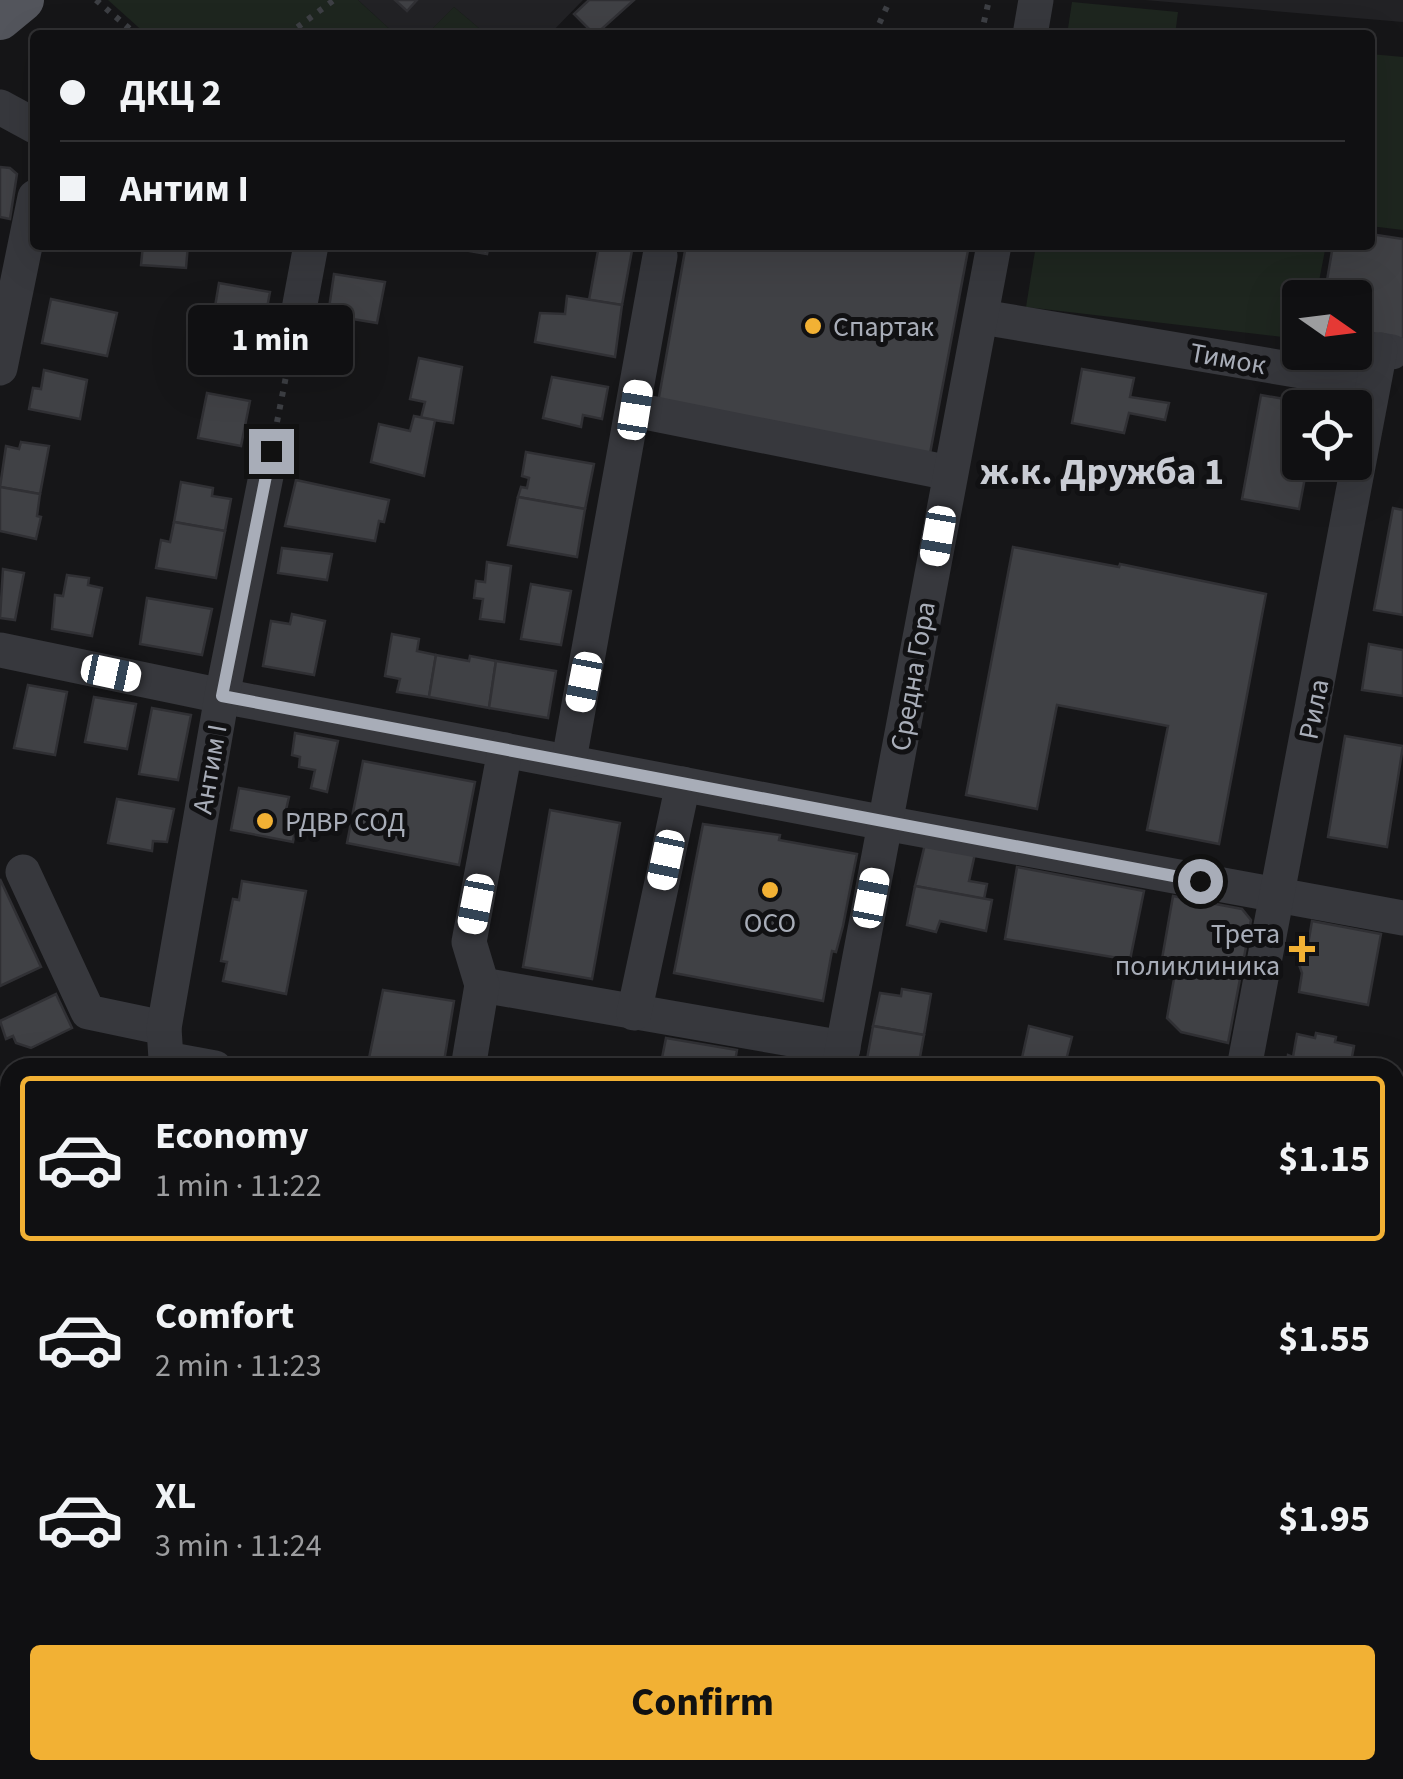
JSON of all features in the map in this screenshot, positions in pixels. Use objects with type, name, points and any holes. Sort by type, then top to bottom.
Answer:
[{"type":"main road","points":[[0,19],[23,0]]},
{"type":"street","points":[[1031,30],[1036,0]]},
{"type":"street","points":[[0,107],[30,123]]},
{"type":"street","points":[[0,368],[30,221]]},
{"type":"street","points":[[296,320],[310,250]]},
{"type":"street","name":"Средна Гора","points":[[841,1058],[993,250]]},
{"type":"street","points":[[569,760],[660,256]]},
{"type":"street","name":"Тимок","points":[[982,317],[1343,378],[1392,352]]},
{"type":"street","name":"Рила","points":[[1246,1058],[1392,352]]},
{"type":"street","points":[[635,410],[950,473]]},
{"type":"street","name":"Антим I","points":[[164,1028],[222,696],[271,451]]},
{"type":"street","points":[[0,650],[885,824],[1403,918]]},
{"type":"street","points":[[470,1058],[482,985],[469,942],[504,750]]},
{"type":"street","points":[[634,1012],[682,784]]},
{"type":"street","points":[[22,872],[88,1012],[164,1028],[166,1058]]},
{"type":"street","points":[[482,985],[634,1012],[753,1051],[841,1058]]},
{"type":"path","points":[[96,0],[131,30]]},
{"type":"path","points":[[294,30],[334,0]]},
{"type":"path","points":[[876,30],[890,0]]},
{"type":"path","points":[[983,30],[990,0]]},
{"type":"path","points":[[271,451],[296,320]]},
{"type":"shaded area","points":[[108,0],[358,0],[391,30],[141,30]]},
{"type":"shaded area","points":[[358,0],[583,0],[554,30],[481,30],[454,7],[431,30],[391,30]]},
{"type":"shaded area","points":[[1145,0],[1403,0],[1403,22]]},
{"type":"shaded area","points":[[1072,2],[1178,12],[1176,30],[1068,30]]},
{"type":"shaded area","points":[[454,7],[481,30],[431,30]]},
{"type":"shaded area","points":[[1375,54],[1403,57],[1403,230],[1375,227]]},
{"type":"shaded area","points":[[1035,250],[1325,250],[1319,280],[1282,280],[1282,337],[1026,307]]},
{"type":"building","points":[[395,0],[417,0],[407,11]]},
{"type":"building","points":[[589,0],[634,0],[601,30],[590,30],[574,14]]},
{"type":"building","points":[[0,167],[17,174],[10,219],[0,217]]},
{"type":"building","points":[[1375,235],[1403,239],[1403,339],[1372,333],[1372,280],[1327,280],[1332,250],[1375,250]]},
{"type":"building","points":[[142,250],[188,250],[186,268],[141,265]]},
{"type":"building","points":[[598,250],[632,250],[622,305],[589,300]]},
{"type":"building","name":"Спартак","points":[[685,250],[968,250],[929,459],[657,408]]},
{"type":"building","points":[[334,274],[385,282],[377,323],[328,315]]},
{"type":"building","points":[[219,283],[270,292],[260,345],[210,336]]},
{"type":"building","points":[[567,296],[622,305],[615,357],[535,342],[540,313],[565,314]]},
{"type":"building","points":[[51,299],[117,313],[107,356],[42,343]]},
{"type":"building","points":[[419,358],[462,367],[453,423],[421,418],[425,402],[410,399]]},
{"type":"building","points":[[1082,369],[1134,378],[1130,397],[1169,403],[1165,420],[1129,413],[1124,433],[1072,423]]},
{"type":"building","points":[[44,370],[87,380],[80,419],[29,409],[33,388],[41,389]]},
{"type":"building","points":[[552,377],[608,387],[602,419],[583,415],[581,427],[543,418]]},
{"type":"building","points":[[207,393],[250,401],[241,446],[198,438]]},
{"type":"building","points":[[1261,395],[1282,399],[1282,480],[1305,480],[1299,509],[1242,499]]},
{"type":"building","points":[[414,416],[435,420],[424,476],[371,462],[379,424],[410,431]]},
{"type":"building","points":[[21,442],[49,446],[40,494],[0,487],[6,446],[19,449]]},
{"type":"building","points":[[526,452],[594,464],[585,509],[518,497],[521,487],[527,488],[529,478],[522,476]]},
{"type":"building","points":[[296,480],[389,500],[375,541],[285,526]]},
{"type":"building","points":[[181,482],[213,488],[212,496],[231,499],[225,531],[174,522]]},
{"type":"building","points":[[0,487],[40,494],[37,516],[41,517],[36,539],[0,531]]},
{"type":"building","points":[[518,497],[585,509],[577,557],[508,545]]},
{"type":"building","points":[[1393,508],[1403,510],[1403,615],[1374,610]]},
{"type":"building","points":[[174,522],[225,531],[216,578],[156,568],[161,540],[170,542]]},
{"type":"building","points":[[1013,547],[1266,594],[1219,844],[1147,830],[1168,726],[1057,705],[1037,809],[966,795]]},
{"type":"building","points":[[282,548],[332,554],[327,580],[278,573]]},
{"type":"building","points":[[487,562],[511,566],[504,622],[480,619],[483,599],[474,598],[476,581],[485,582]]},
{"type":"building","points":[[3,569],[24,573],[15,620],[0,618]]},
{"type":"building","points":[[67,575],[89,578],[88,585],[102,588],[92,636],[52,629],[55,595],[63,596]]},
{"type":"building","points":[[531,584],[571,591],[561,645],[521,639]]},
{"type":"building","points":[[147,598],[212,609],[202,655],[140,644]]},
{"type":"building","points":[[292,614],[325,621],[314,675],[263,666],[271,621],[290,624]]},
{"type":"building","points":[[392,634],[419,639],[417,651],[436,655],[429,697],[397,692],[400,679],[385,676]]},
{"type":"building","points":[[1369,644],[1403,650],[1403,696],[1362,690]]},
{"type":"building","points":[[436,655],[496,661],[489,708],[429,697]]},
{"type":"building","points":[[496,661],[556,671],[548,718],[489,708]]},
{"type":"building","points":[[28,685],[67,692],[55,755],[14,748]]},
{"type":"building","points":[[94,697],[136,704],[127,749],[85,742]]},
{"type":"building","points":[[152,708],[191,715],[178,780],[139,774]]},
{"type":"building","points":[[295,733],[338,741],[327,792],[311,788],[315,770],[299,767],[300,757],[292,755]]},
{"type":"building","points":[[1345,736],[1403,746],[1387,847],[1328,837]]},
{"type":"building","points":[[363,761],[475,782],[459,865],[347,843]]},
{"type":"building","name":"РДВР СОД","points":[[239,788],[289,797],[286,810],[298,812],[293,842],[231,830]]},
{"type":"building","points":[[117,799],[174,809],[167,842],[153,841],[152,851],[108,843]]},
{"type":"building","points":[[550,810],[620,823],[592,979],[523,967]]},
{"type":"building","name":"ОСО","points":[[703,824],[780,835],[779,840],[857,854],[823,1001],[674,973]]},
{"type":"building","points":[[926,840],[976,849],[969,881],[987,884],[984,899],[915,886]]},
{"type":"building","points":[[1017,867],[1144,891],[1130,960],[1005,939]]},
{"type":"building","points":[[0,879],[41,967],[0,986]]},
{"type":"building","points":[[242,881],[306,891],[286,994],[223,981],[227,962],[221,961],[233,899],[239,900]]},
{"type":"building","points":[[915,886],[992,900],[986,931],[940,921],[936,932],[907,925]]},
{"type":"building","points":[[1173,896],[1242,909],[1251,920],[1228,1043],[1181,1032],[1167,1018],[1174,979],[1159,976]]},
{"type":"building","points":[[1312,921],[1381,934],[1368,1005],[1299,992],[1302,973],[1297,959],[1298,955],[1306,956]]},
{"type":"building","points":[[902,989],[931,994],[924,1035],[873,1026],[880,993],[901,996]]},
{"type":"building","points":[[383,990],[454,1001],[445,1058],[369,1058]]},
{"type":"building","points":[[56,994],[72,1028],[31,1048],[16,1043],[13,1036],[6,1039],[0,1021]]},
{"type":"building","points":[[873,1026],[924,1035],[920,1058],[867,1058]]},
{"type":"building","points":[[1029,1026],[1072,1037],[1067,1058],[1022,1058]]},
{"type":"building","points":[[1316,1033],[1336,1037],[1335,1042],[1354,1046],[1352,1058],[1288,1058],[1293,1057],[1297,1034],[1315,1038]]},
{"type":"building","points":[[666,1038],[737,1050],[736,1058],[662,1058]]},
{"type":"place","name":"Спартак","points":[[813,326]]},
{"type":"place","name":"РДВР СОД","points":[[265,821]]},
{"type":"place","name":"ОСО","points":[[770,890]]},
{"type":"place","name":"Трета поликлиника","points":[[1302,949]]},
{"type":"district","name":"ж.к. Дружба 1","points":[[1102,471]]},
{"type":"route","points":[[271,451],[222,696],[1200,881]]}]
